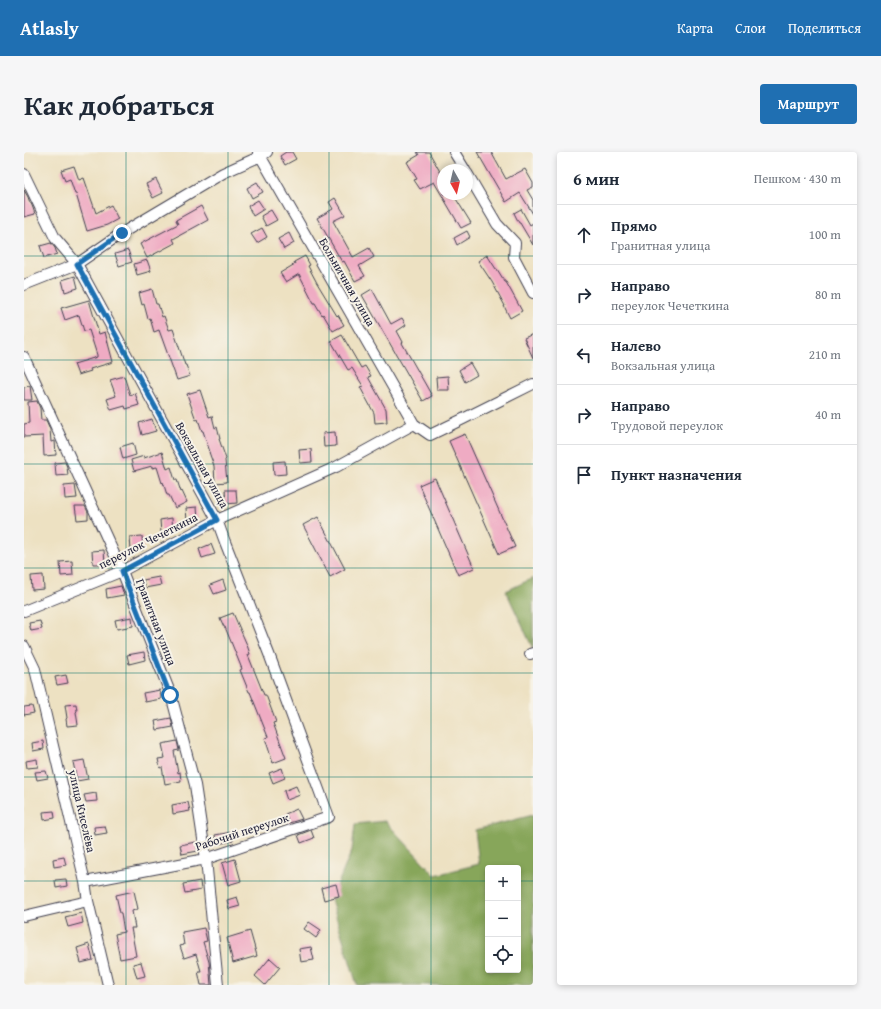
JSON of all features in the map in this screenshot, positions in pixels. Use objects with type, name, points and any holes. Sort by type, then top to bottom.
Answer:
[{"type":"street","points":[[454,152],[461,164]]},
{"type":"street","points":[[24,285],[77,264],[122,233],[223,173],[262,153]]},
{"type":"street","name":"Больничная улица","points":[[262,153],[414,424]]},
{"type":"street","name":"Вокзальная улица","points":[[24,174],[55,238],[77,264],[217,520],[272,662],[327,811]]},
{"type":"street","points":[[473,183],[497,224],[515,243],[514,256],[533,293]]},
{"type":"street","name":"Гранитная улица","points":[[24,357],[122,571],[170,695],[195,785],[206,859],[218,985]]},
{"type":"street","points":[[414,424],[430,435],[463,420],[533,384]]},
{"type":"street","name":"переулок Чечеткина","points":[[24,611],[122,571],[217,520],[336,467],[414,424]]},
{"type":"street","name":"улица Киселёва","points":[[24,646],[35,669],[108,985]]},
{"type":"street","name":"Рабочий переулок","points":[[85,882],[206,859],[329,817],[327,811]]},
{"type":"street","points":[[24,916],[88,901]]},
{"type":"green space","points":[[533,578],[533,649],[506,591]]},
{"type":"green space","points":[[533,815],[533,985],[357,985],[331,900],[352,850],[355,824],[385,821],[435,875],[479,864],[475,830]]},
{"type":"building","points":[[286,152],[292,152],[296,159],[285,165],[280,156]]},
{"type":"building","points":[[417,152],[429,152],[437,166],[437,187],[434,182],[420,189],[414,180],[417,179],[407,162],[419,155]]},
{"type":"building","points":[[477,152],[491,152],[506,179],[525,169],[533,183],[533,187],[527,190],[533,200],[533,214],[520,193],[506,202]]},
{"type":"building","points":[[74,166],[79,180],[84,178],[96,213],[111,205],[118,219],[107,225],[87,231],[70,179],[65,181],[61,170]]},
{"type":"building","points":[[156,179],[163,193],[153,198],[146,184]]},
{"type":"building","points":[[257,182],[263,192],[252,198],[247,188]]},
{"type":"building","points":[[24,190],[35,214],[24,217]]},
{"type":"building","points":[[335,198],[345,215],[333,221],[353,257],[369,248],[374,257],[359,266],[365,276],[355,281],[344,261],[342,262],[317,218],[333,209],[329,202]]},
{"type":"building","points":[[258,200],[264,209],[253,216],[248,206]]},
{"type":"building","points":[[445,200],[457,200],[471,223],[461,228]]},
{"type":"building","points":[[201,206],[208,220],[173,239],[175,243],[147,258],[140,244],[178,224],[176,220]]},
{"type":"building","points":[[521,209],[530,225],[533,223],[533,245],[514,213]]},
{"type":"building","points":[[271,210],[277,220],[266,226],[261,216]]},
{"type":"building","points":[[262,228],[267,237],[257,243],[251,234]]},
{"type":"building","points":[[467,231],[470,237],[457,245],[454,238]]},
{"type":"building","points":[[289,233],[294,243],[284,249],[278,239]]},
{"type":"building","points":[[51,243],[57,254],[44,258],[40,246]]},
{"type":"building","points":[[128,250],[132,262],[119,266],[115,254]]},
{"type":"building","points":[[487,255],[506,282],[522,311],[510,318],[492,282],[478,261]]},
{"type":"building","points":[[305,256],[310,265],[308,266],[317,283],[344,325],[333,331],[323,314],[322,315],[314,303],[299,274],[286,282],[280,273],[295,264],[294,262]]},
{"type":"building","points":[[147,260],[151,271],[137,275],[134,264]]},
{"type":"building","points":[[75,276],[78,288],[65,292],[62,280]]},
{"type":"building","points":[[152,289],[156,304],[158,304],[162,317],[164,316],[169,330],[173,329],[190,376],[177,380],[159,330],[154,332],[150,318],[148,319],[139,293]]},
{"type":"building","points":[[372,289],[391,324],[402,318],[406,325],[397,331],[403,342],[402,343],[432,396],[423,401],[362,295]]},
{"type":"building","points":[[89,300],[99,334],[105,332],[113,362],[90,369],[91,371],[78,375],[74,364],[97,357],[97,355],[89,330],[84,331],[79,315],[65,320],[61,308]]},
{"type":"building","points":[[533,334],[533,358],[524,338]]},
{"type":"building","points":[[342,335],[361,368],[365,366],[371,376],[368,377],[386,409],[387,422],[375,423],[374,413],[360,387],[363,386],[352,368],[348,370],[331,341]]},
{"type":"building","points":[[470,363],[477,375],[465,382],[459,370]]},
{"type":"building","points":[[124,376],[130,395],[135,393],[139,405],[126,409],[125,406],[111,410],[107,399],[116,396],[110,380]]},
{"type":"building","points":[[448,376],[449,390],[437,390],[436,377]]},
{"type":"building","points":[[30,386],[32,400],[24,400],[24,387]]},
{"type":"building","points":[[200,390],[209,417],[212,416],[215,428],[217,427],[219,439],[226,459],[227,482],[215,483],[214,466],[210,452],[203,431],[198,419],[196,420],[187,394]]},
{"type":"building","points":[[37,401],[40,408],[41,420],[46,420],[50,429],[51,442],[55,441],[56,455],[44,456],[43,436],[24,437],[24,424],[29,423],[28,402]]},
{"type":"building","points":[[152,419],[156,431],[142,435],[139,423]]},
{"type":"building","points":[[335,432],[336,446],[324,447],[323,433]]},
{"type":"building","points":[[465,434],[515,547],[499,554],[449,441]]},
{"type":"building","points":[[133,443],[136,455],[123,459],[120,447]]},
{"type":"building","points":[[311,449],[312,462],[300,463],[299,450]]},
{"type":"building","points":[[162,452],[167,469],[171,467],[175,480],[177,480],[181,492],[182,491],[187,502],[175,508],[169,495],[167,495],[157,467],[152,468],[152,466],[134,471],[131,460],[144,456],[144,458]]},
{"type":"building","points":[[285,461],[286,474],[274,475],[273,462]]},
{"type":"building","points":[[65,462],[68,475],[56,476],[55,463]]},
{"type":"building","points":[[435,478],[474,568],[458,575],[419,485]]},
{"type":"building","points":[[75,485],[77,498],[65,499],[64,486]]},
{"type":"building","points":[[225,490],[236,490],[237,503],[226,504]]},
{"type":"building","points":[[75,506],[85,506],[88,512],[88,519],[77,520]]},
{"type":"building","points":[[197,507],[198,521],[187,521],[186,508]]},
{"type":"building","points":[[318,517],[345,569],[330,577],[303,525]]},
{"type":"building","points":[[172,518],[173,532],[161,533],[160,520]]},
{"type":"building","points":[[142,536],[143,550],[131,551],[130,537]]},
{"type":"building","points":[[211,544],[215,554],[202,558],[199,549]]},
{"type":"building","points":[[104,550],[105,564],[93,564],[92,551]]},
{"type":"building","points":[[72,561],[73,575],[61,576],[60,562]]},
{"type":"building","points":[[43,575],[44,589],[32,590],[31,576]]},
{"type":"building","points":[[159,577],[161,585],[145,588],[143,580]]},
{"type":"building","points":[[223,580],[226,590],[214,594],[210,585]]},
{"type":"building","points":[[121,586],[124,595],[107,598],[106,589]]},
{"type":"building","points":[[233,613],[247,645],[250,654],[248,655],[276,722],[273,723],[286,758],[273,763],[265,738],[268,737],[240,670],[242,669],[220,618]]},
{"type":"building","points":[[132,617],[133,626],[117,629],[115,620]]},
{"type":"building","points":[[40,621],[42,629],[31,631],[29,623]]},
{"type":"building","points":[[144,652],[145,660],[129,664],[127,655]]},
{"type":"building","points":[[66,675],[68,683],[57,685],[55,677]]},
{"type":"building","points":[[160,690],[161,699],[145,702],[143,693]]},
{"type":"building","points":[[76,704],[78,725],[67,726],[65,705]]},
{"type":"building","points":[[32,706],[34,713],[24,715],[24,707]]},
{"type":"building","points":[[171,718],[173,727],[157,730],[155,721]]},
{"type":"building","points":[[43,741],[44,749],[33,751],[32,743]]},
{"type":"building","points":[[177,741],[179,750],[174,751],[181,781],[165,784],[162,767],[160,768],[158,759],[165,758],[162,744]]},
{"type":"building","points":[[37,759],[38,767],[27,768],[26,761]]},
{"type":"building","points":[[84,760],[88,779],[77,781],[73,762]]},
{"type":"building","points":[[282,768],[285,778],[273,783],[269,773]]},
{"type":"building","points":[[46,771],[48,778],[37,780],[35,772]]},
{"type":"building","points":[[296,786],[300,795],[287,800],[284,791]]},
{"type":"building","points":[[96,793],[97,801],[86,802],[84,795]]},
{"type":"building","points":[[188,802],[190,811],[173,814],[172,805]]},
{"type":"building","points":[[297,809],[302,819],[289,823],[285,814]]},
{"type":"building","points":[[54,811],[55,818],[44,820],[43,812]]},
{"type":"building","points":[[105,826],[107,833],[95,835],[94,827]]},
{"type":"building","points":[[311,830],[314,838],[301,843],[298,835]]},
{"type":"building","points":[[232,832],[233,841],[217,844],[215,835]]},
{"type":"building","points":[[196,842],[198,851],[182,854],[180,845]]},
{"type":"building","points":[[64,857],[66,865],[54,867],[53,859]]},
{"type":"building","points":[[235,859],[241,881],[228,885],[222,863]]},
{"type":"building","points":[[66,879],[67,886],[56,888],[55,880]]},
{"type":"building","points":[[200,881],[201,890],[185,893],[183,884]]},
{"type":"building","points":[[336,884],[339,896],[324,900],[321,888]]},
{"type":"building","points":[[134,891],[138,909],[132,911],[135,928],[131,928],[136,956],[120,959],[115,934],[124,932],[116,895]]},
{"type":"building","points":[[237,897],[240,906],[229,909],[227,900]]},
{"type":"building","points":[[81,913],[83,923],[68,927],[65,917]]},
{"type":"building","points":[[309,922],[321,930],[316,938],[304,929]]},
{"type":"building","points":[[204,928],[207,941],[203,942],[209,962],[211,985],[201,985],[198,971],[201,971],[196,954],[184,958],[180,946],[184,945],[182,932]]},
{"type":"building","points":[[250,931],[257,956],[233,963],[227,938]]},
{"type":"building","points":[[89,944],[93,960],[81,963],[77,948]]},
{"type":"building","points":[[311,947],[314,960],[301,962],[299,949]]},
{"type":"building","points":[[270,958],[280,967],[265,985],[255,976]]},
{"type":"building","points":[[141,962],[145,976],[137,978],[133,964]]},
{"type":"route","points":[[122,233],[77,264],[217,520],[122,571],[170,695]]}]
